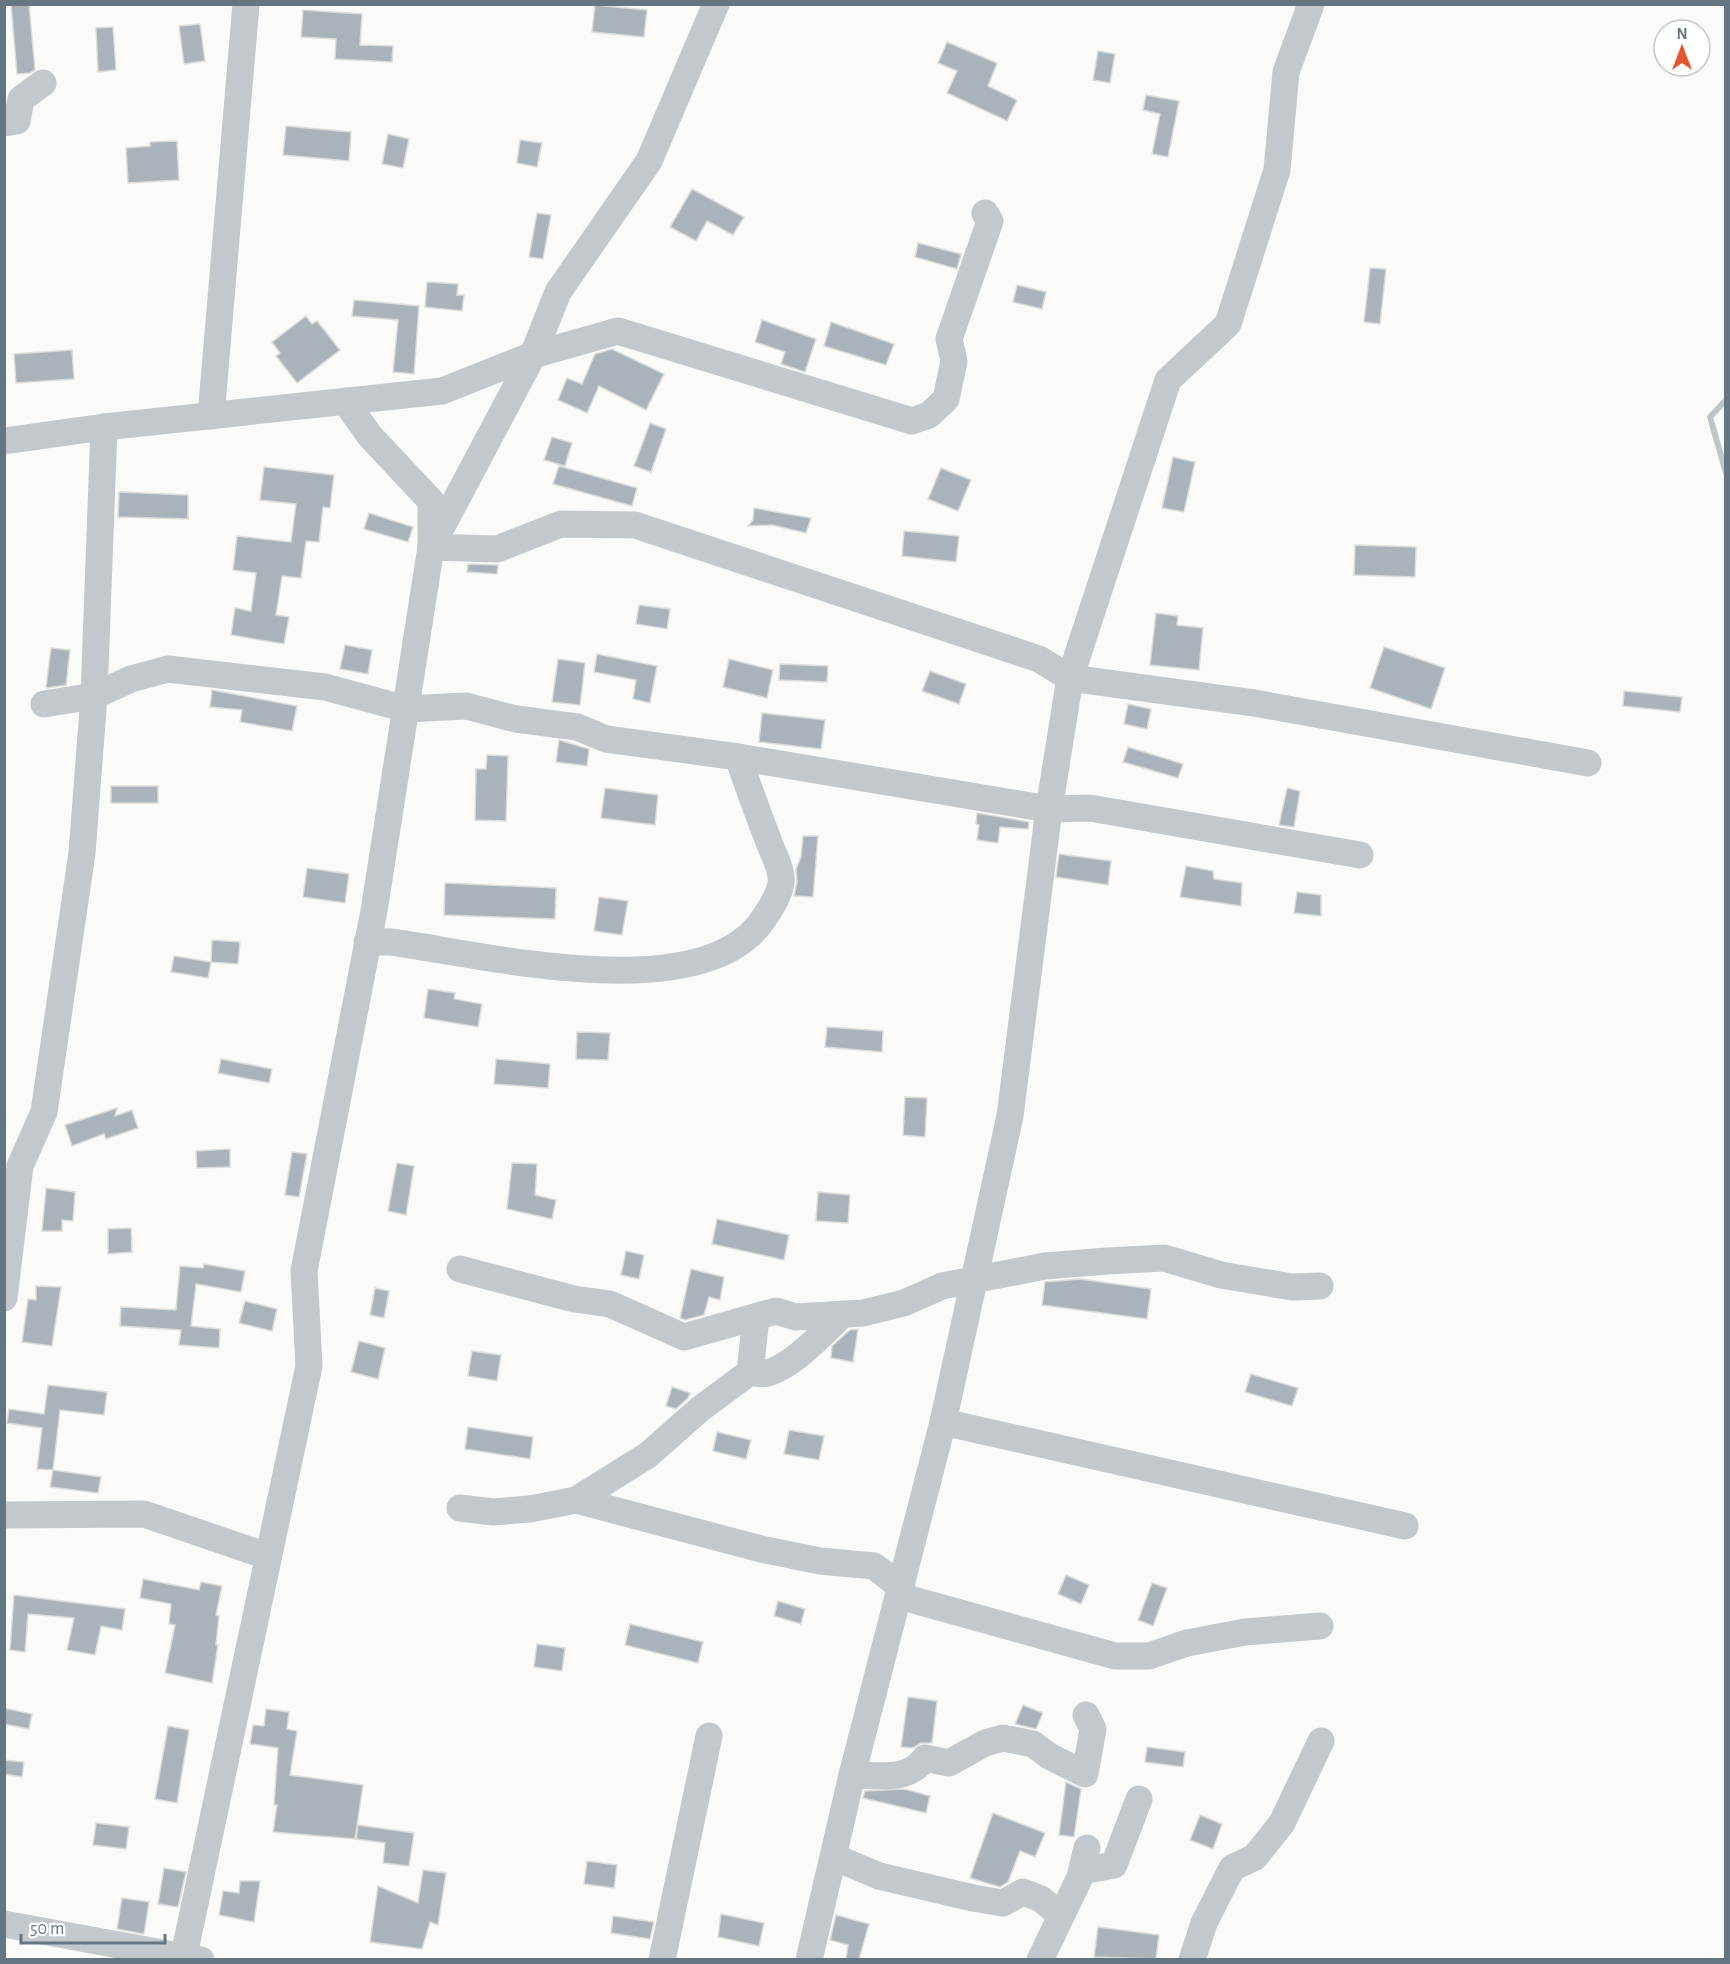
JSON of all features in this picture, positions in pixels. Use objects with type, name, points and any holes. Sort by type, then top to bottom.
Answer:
[{"type":"street","points":[[211,416],[246,4]]},
{"type":"street","points":[[431,547],[533,356],[558,292],[649,161],[716,4]]},
{"type":"street","points":[[809,1959],[852,1775],[943,1422],[1010,1116],[1049,809],[1070,678],[1168,380],[1228,324],[1277,170],[1286,72],[1311,4]]},
{"type":"street","points":[[4,123],[17,121],[21,99],[43,83]]},
{"type":"street","points":[[4,441],[104,427],[442,391],[533,356],[618,331],[912,421],[930,415],[946,399],[954,361],[949,339],[990,221],[985,213]]},
{"type":"street","points":[[4,1924],[189,1958],[267,1556],[309,1366],[304,1271],[374,911],[431,547],[432,501],[370,436],[345,401]]},
{"type":"street","points":[[4,1298],[20,1166],[44,1112],[82,853],[94,696],[104,427]]},
{"type":"street","points":[[431,547],[497,549],[561,524],[635,525],[1039,659],[1070,678],[1254,703],[1588,763]]},
{"type":"street","points":[[44,704],[94,696],[131,680],[168,669],[325,687],[406,709],[466,706],[516,719],[577,727],[606,739],[738,757],[1049,809],[1090,807],[1360,855]]},
{"type":"street","points":[[367,942],[391,942],[546,966],[596,969],[682,966],[731,948],[757,929],[773,904],[782,878],[738,757]]},
{"type":"street","points":[[460,1269],[574,1299],[610,1304],[684,1337],[776,1311],[796,1317],[842,1315],[904,1303],[942,1286],[1045,1266],[1164,1258],[1221,1275],[1292,1287],[1320,1286]]},
{"type":"street","points":[[460,1508],[493,1512],[520,1510],[576,1500],[648,1455],[700,1409],[750,1372],[768,1374],[814,1342],[842,1315]]},
{"type":"street","points":[[750,1372],[756,1317]]},
{"type":"street","points":[[796,1317],[814,1342]]},
{"type":"street","points":[[943,1422],[1405,1526]]},
{"type":"street","points":[[576,1500],[761,1549],[820,1561],[874,1566],[900,1591],[1115,1656],[1149,1656],[1187,1642],[1245,1632],[1320,1626]]},
{"type":"street","points":[[4,1515],[144,1514],[267,1556]]},
{"type":"street","points":[[852,1775],[892,1777],[906,1774],[920,1765],[925,1758],[949,1763],[985,1743],[1003,1738],[1033,1744],[1049,1756],[1086,1774],[1093,1729],[1086,1715]]},
{"type":"street","points":[[662,1959],[709,1736]]},
{"type":"street","points":[[1192,1959],[1204,1923],[1232,1868],[1255,1857],[1282,1823],[1321,1741]]},
{"type":"street","points":[[1040,1959],[1085,1857],[1087,1870],[1114,1865],[1139,1799]]},
{"type":"street","points":[[834,1857],[879,1876],[973,1898],[1003,1903],[1023,1892],[1041,1899],[1061,1915]]},
{"type":"building","points":[[11,4],[29,4],[35,70],[30,73],[17,74]]},
{"type":"building","points":[[595,5],[647,10],[644,37],[592,32]]},
{"type":"building","points":[[303,10],[362,14],[360,45],[393,46],[392,62],[335,59],[336,39],[301,37]]},
{"type":"building","points":[[200,24],[205,61],[184,64],[179,26]]},
{"type":"building","points":[[113,27],[116,70],[98,72],[96,28]]},
{"type":"building","points":[[947,42],[997,63],[988,86],[1017,100],[1007,121],[947,93],[957,71],[938,63]]},
{"type":"building","points":[[1098,51],[1115,54],[1110,83],[1093,80]]},
{"type":"building","points":[[1146,95],[1179,101],[1168,157],[1152,154],[1160,114],[1143,110]]},
{"type":"building","points":[[286,126],[351,132],[349,161],[283,155]]},
{"type":"building","points":[[388,134],[409,139],[403,168],[382,164]]},
{"type":"building","points":[[520,140],[542,143],[537,167],[517,163]]},
{"type":"building","points":[[177,141],[179,180],[128,183],[126,148],[150,146],[150,142]]},
{"type":"building","points":[[692,189],[744,217],[733,235],[707,221],[696,241],[670,227]]},
{"type":"building","points":[[537,213],[551,215],[543,259],[529,257]]},
{"type":"building","points":[[918,243],[961,254],[957,269],[915,257]]},
{"type":"building","points":[[1370,268],[1386,269],[1380,324],[1364,322]]},
{"type":"building","points":[[427,282],[458,284],[457,295],[464,295],[462,311],[425,307]]},
{"type":"building","points":[[1017,285],[1046,292],[1042,309],[1013,302]]},
{"type":"building","points":[[354,300],[419,306],[414,374],[393,372],[398,320],[352,316]]},
{"type":"building","points":[[306,316],[312,324],[317,321],[340,350],[297,383],[276,356],[280,353],[272,342]]},
{"type":"building","points":[[762,320],[816,339],[805,372],[781,364],[785,352],[755,342]]},
{"type":"building","points":[[831,322],[894,344],[886,365],[824,346]]},
{"type":"building","points":[[612,349],[664,374],[646,410],[599,386],[587,413],[558,400],[567,378],[582,384],[595,354]]},
{"type":"building","points":[[72,350],[74,379],[16,383],[14,354]]},
{"type":"building","points":[[650,423],[666,429],[651,472],[634,466]]},
{"type":"building","points":[[552,437],[572,443],[565,466],[544,460]]},
{"type":"building","points":[[1173,457],[1195,462],[1184,512],[1162,508]]},
{"type":"building","points":[[559,466],[637,488],[632,506],[553,484]]},
{"type":"building","points":[[264,467],[334,475],[330,508],[323,507],[319,542],[306,541],[301,578],[282,576],[276,615],[289,617],[284,644],[231,635],[235,608],[251,611],[256,573],[233,570],[237,536],[291,542],[296,504],[260,500]]},
{"type":"building","points":[[941,468],[971,480],[958,511],[928,499]]},
{"type":"building","points":[[119,492],[188,495],[188,519],[118,517]]},
{"type":"building","points":[[754,508],[811,518],[806,533],[772,525],[748,526],[753,520]]},
{"type":"building","points":[[369,513],[413,527],[408,542],[364,529]]},
{"type":"building","points":[[904,531],[959,536],[956,562],[902,556]]},
{"type":"building","points":[[1355,545],[1416,547],[1415,577],[1354,575]]},
{"type":"building","points":[[468,564],[498,565],[497,574],[467,572]]},
{"type":"building","points":[[639,605],[670,609],[667,629],[636,624]]},
{"type":"building","points":[[1156,613],[1178,616],[1177,625],[1203,628],[1199,670],[1150,665]]},
{"type":"building","points":[[345,645],[372,650],[368,674],[340,669]]},
{"type":"building","points":[[1384,647],[1445,668],[1431,709],[1370,688]]},
{"type":"building","points":[[51,648],[70,650],[66,685],[46,688]]},
{"type":"building","points":[[597,654],[657,666],[650,703],[633,699],[636,680],[594,672]]},
{"type":"building","points":[[558,659],[585,663],[580,705],[552,702]]},
{"type":"building","points":[[729,659],[773,670],[767,698],[723,687]]},
{"type":"building","points":[[780,664],[828,666],[827,682],[779,680]]},
{"type":"building","points":[[930,671],[966,684],[959,704],[922,691]]},
{"type":"building","points":[[212,690],[297,706],[292,731],[240,722],[242,710],[210,707]]},
{"type":"building","points":[[1624,691],[1682,697],[1680,712],[1623,706]]},
{"type":"building","points":[[1128,704],[1151,709],[1147,729],[1124,724]]},
{"type":"building","points":[[762,713],[825,720],[821,749],[759,742]]},
{"type":"building","points":[[559,740],[589,749],[587,766],[556,762]]},
{"type":"building","points":[[1128,747],[1183,764],[1178,778],[1123,762]]},
{"type":"building","points":[[487,755],[508,756],[506,821],[475,820],[476,769],[486,769]]},
{"type":"building","points":[[111,786],[158,786],[158,803],[111,803]]},
{"type":"building","points":[[605,788],[658,795],[655,825],[601,818]]},
{"type":"building","points":[[1287,788],[1300,791],[1294,827],[1279,825]]},
{"type":"building","points":[[977,813],[1029,822],[1028,829],[1000,827],[998,843],[977,840],[979,825],[976,824]]},
{"type":"building","points":[[803,836],[818,836],[813,897],[794,896],[797,882],[796,869],[801,857]]},
{"type":"building","points":[[1059,854],[1111,861],[1108,885],[1056,877]]},
{"type":"building","points":[[1186,866],[1213,871],[1214,879],[1242,883],[1241,906],[1180,897]]},
{"type":"building","points":[[307,868],[349,874],[345,903],[303,897]]},
{"type":"building","points":[[445,883],[556,888],[555,919],[444,915]]},
{"type":"building","points":[[1297,892],[1321,895],[1321,916],[1294,913]]},
{"type":"building","points":[[599,897],[628,901],[622,935],[594,931]]},
{"type":"building","points":[[212,940],[240,942],[238,964],[211,962]]},
{"type":"building","points":[[174,956],[211,962],[208,978],[171,972]]},
{"type":"building","points":[[428,989],[455,993],[454,999],[482,1004],[478,1027],[424,1018]]},
{"type":"building","points":[[827,1027],[883,1031],[882,1052],[825,1047]]},
{"type":"building","points":[[577,1032],[610,1033],[608,1060],[576,1059]]},
{"type":"building","points":[[221,1059],[272,1069],[269,1083],[218,1073]]},
{"type":"building","points":[[496,1059],[550,1064],[548,1088],[494,1084]]},
{"type":"building","points":[[905,1097],[927,1098],[925,1137],[903,1135]]},
{"type":"building","points":[[117,1108],[115,1116],[132,1110],[138,1128],[106,1139],[104,1134],[72,1146],[65,1125]]},
{"type":"building","points":[[230,1149],[230,1167],[197,1168],[196,1151]]},
{"type":"building","points":[[292,1152],[307,1154],[299,1197],[285,1195]]},
{"type":"building","points":[[397,1163],[414,1166],[406,1215],[388,1211]]},
{"type":"building","points":[[512,1163],[537,1164],[535,1195],[556,1200],[552,1219],[507,1209]]},
{"type":"building","points":[[46,1188],[75,1192],[73,1221],[62,1220],[62,1231],[42,1231]]},
{"type":"building","points":[[818,1192],[850,1195],[848,1223],[816,1221]]},
{"type":"building","points":[[717,1219],[789,1235],[784,1260],[712,1244]]},
{"type":"building","points":[[131,1228],[132,1252],[108,1254],[108,1229]]},
{"type":"building","points":[[626,1251],[644,1255],[639,1279],[621,1275]]},
{"type":"building","points":[[204,1264],[245,1271],[241,1292],[196,1284],[191,1326],[220,1329],[219,1348],[179,1345],[181,1330],[120,1326],[121,1307],[176,1310],[180,1266],[203,1268]]},
{"type":"building","points":[[691,1269],[724,1277],[720,1300],[709,1297],[704,1315],[685,1320],[680,1318]]},
{"type":"building","points":[[1080,1279],[1151,1289],[1147,1319],[1042,1305],[1045,1282]]},
{"type":"building","points":[[36,1286],[61,1287],[52,1346],[22,1342],[28,1299],[36,1300]]},
{"type":"building","points":[[375,1288],[389,1291],[384,1318],[370,1315]]},
{"type":"building","points":[[245,1301],[277,1309],[272,1331],[239,1323]]},
{"type":"building","points":[[858,1329],[853,1362],[831,1358],[832,1346],[850,1330]]},
{"type":"building","points":[[359,1341],[385,1348],[378,1379],[351,1372]]},
{"type":"building","points":[[472,1351],[501,1355],[497,1381],[468,1376]]},
{"type":"building","points":[[1251,1374],[1298,1388],[1292,1406],[1245,1392]]},
{"type":"building","points":[[48,1385],[107,1392],[104,1415],[60,1410],[53,1470],[37,1469],[42,1428],[7,1423],[9,1409],[44,1414]]},
{"type":"building","points":[[672,1387],[690,1393],[676,1409],[666,1406]]},
{"type":"building","points":[[468,1427],[533,1437],[530,1459],[465,1449]]},
{"type":"building","points":[[789,1430],[824,1436],[819,1460],[784,1454]]},
{"type":"building","points":[[717,1432],[751,1440],[746,1459],[713,1451]]},
{"type":"building","points":[[53,1470],[101,1477],[98,1493],[50,1487]]},
{"type":"building","points":[[1066,1575],[1089,1585],[1081,1604],[1058,1594]]},
{"type":"building","points":[[143,1579],[199,1590],[201,1582],[222,1586],[216,1615],[219,1616],[216,1645],[218,1645],[212,1683],[165,1673],[175,1625],[169,1624],[171,1604],[140,1598]]},
{"type":"building","points":[[1152,1583],[1167,1588],[1153,1626],[1138,1620]]},
{"type":"building","points":[[14,1595],[125,1609],[122,1630],[101,1626],[95,1655],[67,1650],[74,1618],[28,1614],[25,1652],[10,1650]]},
{"type":"building","points":[[778,1601],[805,1609],[801,1624],[774,1616]]},
{"type":"building","points":[[630,1624],[703,1642],[698,1663],[625,1645]]},
{"type":"building","points":[[537,1644],[565,1648],[562,1671],[534,1667]]},
{"type":"building","points":[[908,1697],[937,1701],[932,1743],[921,1743],[913,1748],[901,1747]]},
{"type":"building","points":[[1023,1705],[1043,1713],[1036,1729],[1015,1724]]},
{"type":"building","points":[[4,1708],[32,1714],[29,1729],[4,1724]]},
{"type":"building","points":[[266,1709],[289,1712],[287,1729],[297,1731],[290,1775],[363,1785],[355,1839],[273,1832],[277,1805],[274,1805],[278,1748],[250,1744],[253,1725],[264,1726]]},
{"type":"building","points":[[168,1726],[189,1730],[177,1803],[155,1799]]},
{"type":"building","points":[[1147,1747],[1185,1752],[1183,1767],[1145,1762]]},
{"type":"building","points":[[4,1760],[24,1762],[22,1777],[4,1774]]},
{"type":"building","points":[[1066,1782],[1081,1789],[1074,1837],[1059,1835]]},
{"type":"building","points":[[904,1789],[930,1796],[926,1813],[863,1798],[865,1791]]},
{"type":"building","points":[[993,1813],[1045,1833],[1035,1857],[1020,1851],[1008,1882],[1000,1887],[970,1878]]},
{"type":"building","points":[[1200,1815],[1222,1824],[1213,1849],[1190,1840]]},
{"type":"building","points":[[96,1823],[129,1827],[126,1849],[93,1845]]},
{"type":"building","points":[[358,1825],[414,1833],[409,1866],[383,1863],[385,1843],[356,1839]]},
{"type":"building","points":[[587,1861],[617,1865],[614,1888],[584,1884]]},
{"type":"building","points":[[164,1868],[186,1872],[178,1907],[158,1904]]},
{"type":"building","points":[[423,1870],[446,1873],[438,1925],[430,1922],[422,1949],[370,1942],[378,1886],[418,1903]]},
{"type":"building","points":[[240,1881],[260,1881],[254,1922],[219,1915],[223,1891],[239,1893]]},
{"type":"building","points":[[122,1898],[149,1902],[144,1934],[117,1929]]},
{"type":"building","points":[[721,1914],[764,1923],[759,1946],[718,1937]]},
{"type":"building","points":[[836,1915],[869,1924],[859,1959],[846,1959],[848,1945],[830,1940]]},
{"type":"building","points":[[613,1916],[654,1922],[650,1939],[611,1933]]},
{"type":"building","points":[[1098,1927],[1159,1935],[1156,1959],[1094,1957]]},
{"type":"waterway","points":[[1726,400],[1710,417],[1726,473]]}]
